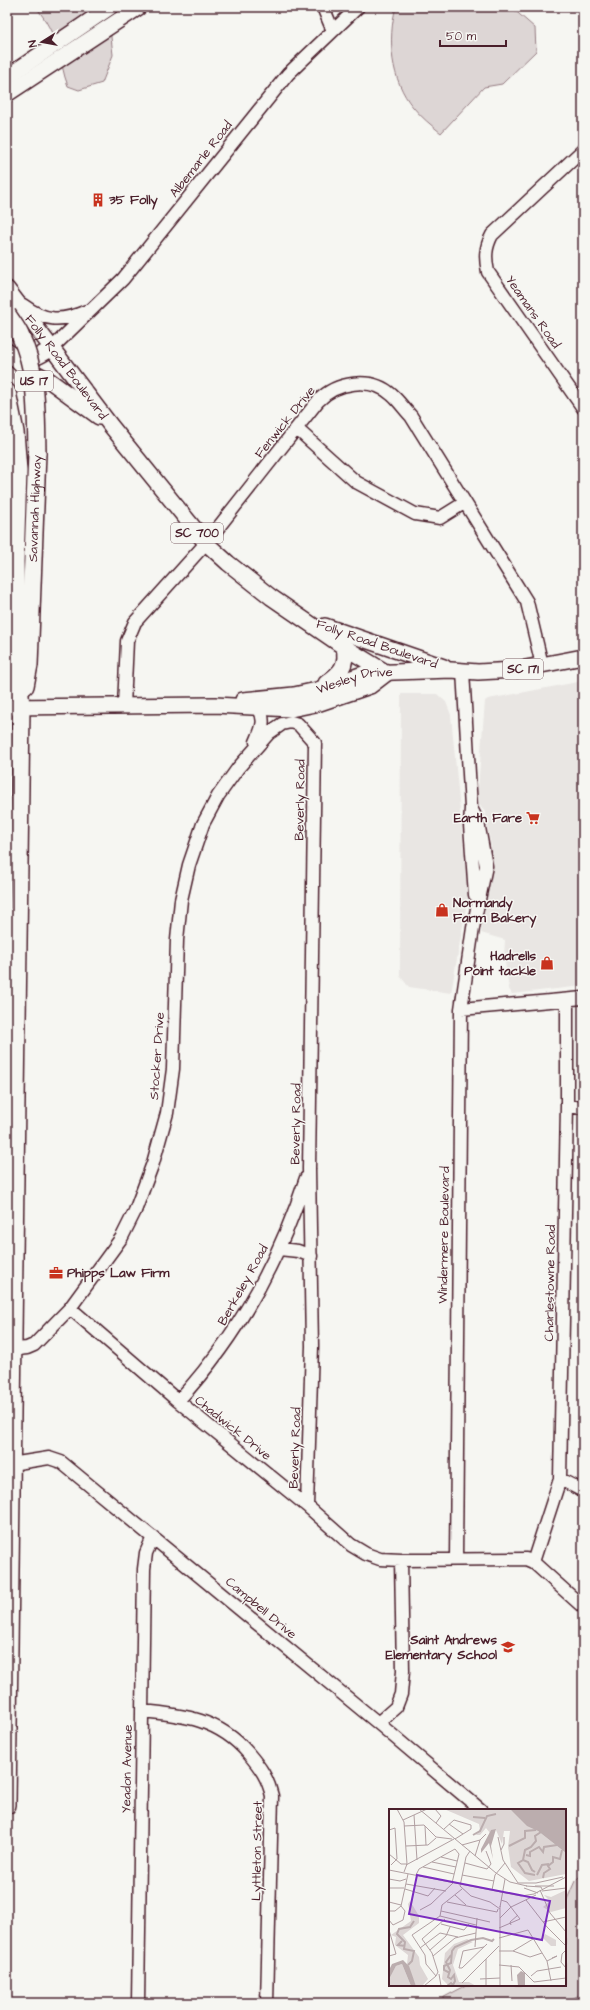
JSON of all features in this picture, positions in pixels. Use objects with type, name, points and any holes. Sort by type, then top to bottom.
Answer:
[{"type":"highway","name":"Savannah Highway","points":[[7,314],[20,334],[31,367],[36,401],[37,453],[29,665],[14,707]]},
{"type":"highway","name":"Savannah Highway","points":[[7,392],[15,432],[18,471],[15,562],[17,661],[14,707],[10,1350],[11,1464],[9,1484],[7,1804]]},
{"type":"main road","points":[[7,77],[110,7]]},
{"type":"main road","points":[[7,94],[139,7]]},
{"type":"main road","name":"Folly Road Boulevard","points":[[10,294],[111,426],[206,543],[228,563],[271,597],[304,618],[344,647],[387,673],[457,670],[495,672],[542,666],[583,657]]},
{"type":"main road","points":[[10,355],[26,360],[39,357],[52,348]]},
{"type":"main road","name":"Folly Road Boulevard","points":[[10,355],[111,426]]},
{"type":"main road","name":"Folly Road Boulevard","points":[[304,618],[343,634],[457,670]]},
{"type":"main road","name":"Folly Road Boulevard","points":[[318,690],[333,678],[345,663],[344,647]]},
{"type":"main road","name":"Wesley Drive","points":[[215,705],[294,695],[318,690],[366,673],[387,673]]},
{"type":"main road","name":"Wesley Drive","points":[[14,707],[215,705],[291,709],[320,703],[370,686],[387,673]]},
{"type":"street","points":[[324,7],[333,31]]},
{"type":"street","name":"Albemarle Road","points":[[52,348],[94,308],[140,260],[220,157],[288,74],[358,7]]},
{"type":"street","name":"Yeamans Road","points":[[583,150],[492,235],[487,245],[485,261],[488,272],[583,408]]},
{"type":"street","points":[[10,294],[41,317],[55,319],[69,318],[94,308]]},
{"type":"street","name":"Fenwick Drive","points":[[124,706],[127,641],[135,622],[206,543],[325,393],[339,387],[369,383],[391,394],[411,416],[527,602],[542,666]]},
{"type":"street","points":[[297,429],[356,482],[415,514],[440,518],[464,503]]},
{"type":"street","name":"Windermere Boulevard","points":[[456,1559],[461,1009],[475,912],[475,879],[470,825],[471,808],[457,670]]},
{"type":"street","name":"Stocker Drive","points":[[253,750],[263,727],[262,714],[258,708]]},
{"type":"street","name":"Stocker Drive","points":[[10,1350],[27,1348],[34,1345],[70,1308],[122,1237],[135,1211],[153,1162],[167,1113],[173,1070],[177,940],[181,900],[189,865],[203,824],[218,796],[253,750],[269,733],[282,724],[290,722],[298,724],[315,743]]},
{"type":"street","name":"Beverly Road","points":[[307,1506],[312,1346],[309,1169],[315,743]]},
{"type":"street","name":"Windermere Boulevard","points":[[471,808],[478,822],[486,866],[475,912]]},
{"type":"street","points":[[461,1009],[583,998]]},
{"type":"street","name":"Charlestowne Road","points":[[533,1562],[560,1479],[568,1106],[567,1000]]},
{"type":"street","points":[[568,1106],[583,1108]]},
{"type":"street","name":"Berkeley Road","points":[[178,1401],[200,1377],[244,1315],[279,1249],[294,1215],[309,1169]]},
{"type":"street","points":[[279,1249],[298,1251],[310,1256]]},
{"type":"street","name":"Chadwick Drive","points":[[70,1308],[178,1401],[307,1506],[351,1545],[366,1554],[380,1559],[519,1558],[533,1562]]},
{"type":"street","name":"Campbell Drive","points":[[11,1464],[49,1458],[61,1462],[378,1723],[480,1809]]},
{"type":"street","points":[[560,1479],[583,1491]]},
{"type":"street","name":"Yeadon Avenue","points":[[138,2003],[144,1569],[146,1553],[153,1537]]},
{"type":"street","points":[[378,1723],[396,1708],[401,1694],[403,1671],[401,1560]]},
{"type":"street","points":[[533,1562],[583,1607]]},
{"type":"street","name":"Lyttleton Street","points":[[142,1711],[179,1715],[214,1726],[237,1740],[262,1769],[269,1782],[272,1796],[267,2003]]},
{"type":"shaded area","points":[[36,7],[117,7],[110,28],[113,55],[102,83],[79,90],[68,86],[54,38]]},
{"type":"shaded area","points":[[396,7],[511,7],[535,28],[536,51],[502,84],[484,87],[441,133],[416,111],[400,85],[393,59],[392,46],[393,19]]},
{"type":"shaded area","points":[[7,515],[10,518],[11,683],[7,688]]},
{"type":"shaded area","points":[[583,681],[583,986],[512,994],[509,989],[504,956],[505,940],[481,933],[487,882],[491,867],[491,846],[485,812],[477,801],[485,701],[488,699]]},
{"type":"shaded area","points":[[401,694],[437,694],[446,702],[451,715],[468,896],[451,993],[409,987],[400,976]]},
{"type":"shaded area","points":[[583,1873],[583,1993],[564,2003],[433,2003],[465,1986],[566,1986],[566,1902],[575,1881]]},
{"type":"place","name":"35 Folly","points":[[98,200]]},
{"type":"place","name":"Earth Fare","points":[[533,818]]},
{"type":"place","name":"Normandy Farm Bakery","points":[[442,910]]},
{"type":"place","name":"Hadrells Point tackle","points":[[547,963]]},
{"type":"place","name":"Phipps Law Firm","points":[[56,1273]]},
{"type":"place","name":"Saint Andrews Elementary School","points":[[508,1647]]}]
